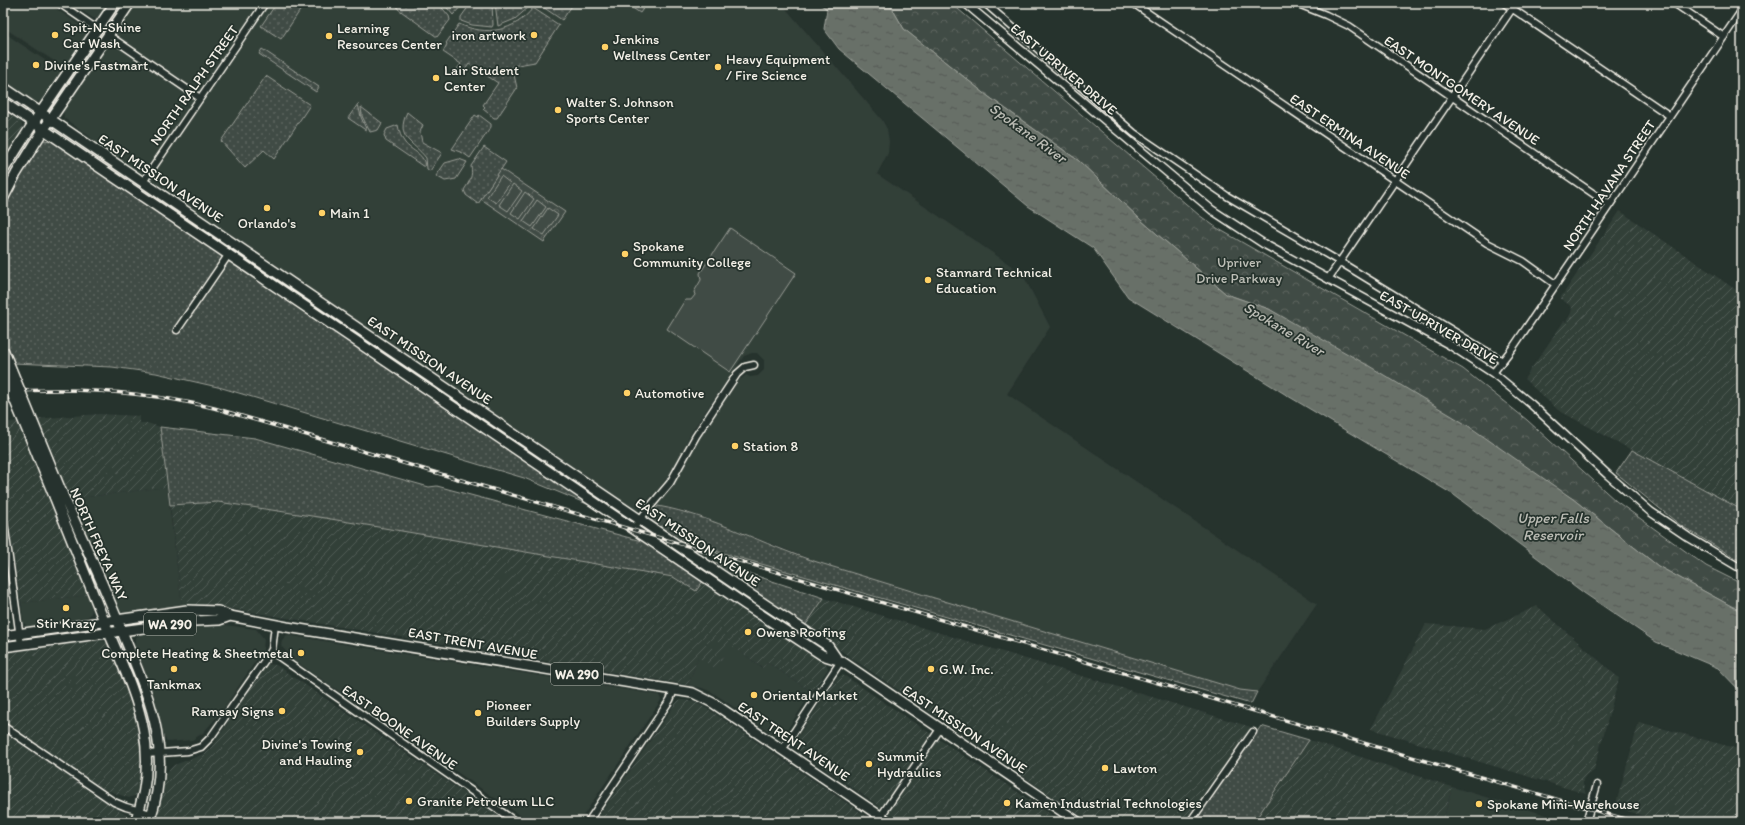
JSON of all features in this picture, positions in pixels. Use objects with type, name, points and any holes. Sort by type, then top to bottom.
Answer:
[{"type":"main road","points":[[3,171],[40,113],[115,3]]},
{"type":"main road","points":[[3,199],[16,174],[50,119],[130,3]]},
{"type":"main road","name":"EAST MISSION AVENUE","points":[[3,87],[828,646],[839,660],[1078,822]]},
{"type":"main road","name":"EAST MISSION AVENUE","points":[[3,102],[633,529],[822,655],[839,660]]},
{"type":"main road","name":"NORTH FREYA WAY","points":[[3,349],[58,495],[62,517],[140,712],[147,754],[145,784],[135,822]]},
{"type":"main road","name":"NORTH FREYA WAY","points":[[3,372],[58,495],[92,559],[150,703],[157,729],[159,753],[158,782],[150,818]]},
{"type":"main road","points":[[62,517],[74,533],[85,556],[92,559]]},
{"type":"main road","name":"EAST TRENT AVENUE","points":[[3,636],[187,610],[218,611],[230,616],[275,625],[674,690],[706,698],[889,822]]},
{"type":"main road","name":"EAST TRENT AVENUE","points":[[3,647],[195,621],[219,620],[230,616]]},
{"type":"street","points":[[59,3],[97,29]]},
{"type":"street","name":"NORTH RALPH STREET","points":[[142,182],[265,3]]},
{"type":"street","name":"EAST UPRIVER DRIVE","points":[[966,3],[1212,210],[1264,244],[1450,345],[1493,373],[1531,404],[1608,475],[1651,512],[1688,537],[1742,569]]},
{"type":"street","name":"EAST UPRIVER DRIVE","points":[[985,3],[1134,133],[1227,196],[1340,262],[1501,360]]},
{"type":"street","name":"EAST ERMINA AVENUE","points":[[1134,3],[1487,243],[1522,261],[1555,284]]},
{"type":"street","name":"EAST MONTGOMERY AVENUE","points":[[1296,3],[1349,26],[1610,205]]},
{"type":"street","points":[[1504,3],[1670,116]]},
{"type":"street","points":[[1328,279],[1516,3]]},
{"type":"street","points":[[1674,3],[1724,37]]},
{"type":"street","name":"NORTH HAVANA STREET","points":[[1493,373],[1501,360],[1514,346],[1742,10]]},
{"type":"street","points":[[108,36],[200,98]]},
{"type":"street","points":[[1128,140],[1134,133]]},
{"type":"street","points":[[177,330],[229,254]]},
{"type":"street","points":[[633,529],[670,483],[696,436],[737,374],[745,367],[754,366]]},
{"type":"street","points":[[4,522],[21,645]]},
{"type":"street","points":[[147,754],[188,751],[201,747],[221,724],[271,652],[275,625]]},
{"type":"street","name":"EAST BOONE AVENUE","points":[[271,652],[516,822]]},
{"type":"street","points":[[782,750],[839,660]]},
{"type":"street","points":[[588,822],[670,700],[674,690]]},
{"type":"street","points":[[3,726],[114,802],[139,811],[150,818]]},
{"type":"street","points":[[881,816],[940,729]]},
{"type":"street","points":[[1190,822],[1253,732]]},
{"type":"street","points":[[1586,822],[1597,785]]},
{"type":"shaded area","points":[[3,3],[48,3],[87,30],[87,37],[66,67],[63,67],[3,27]]},
{"type":"shaded area","points":[[70,3],[110,3],[101,16],[96,19]]},
{"type":"shaded area","name":"Spokane Community College","points":[[134,3],[781,3],[882,120],[887,129],[889,141],[888,153],[877,174],[1022,273],[1050,327],[1007,394],[1317,604],[1257,692],[1240,690],[1063,639],[815,561],[705,518],[681,510],[657,505],[669,492],[700,437],[738,381],[746,375],[750,377],[758,376],[764,370],[764,360],[757,353],[744,356],[692,431],[674,468],[660,487],[638,510],[634,511],[102,150],[89,136],[64,118],[63,107]]},
{"type":"shaded area","points":[[3,32],[61,71],[62,73],[43,100],[35,103],[3,82]]},
{"type":"shaded area","points":[[3,107],[19,118],[23,127],[22,132],[3,162]]},
{"type":"shaded area","points":[[1620,211],[1742,294],[1742,510],[1558,410],[1524,379],[1571,313],[1572,307],[1561,299],[1561,297]]},
{"type":"shaded area","points":[[99,414],[139,416],[139,423],[147,423],[160,427],[167,487],[70,499],[35,419]]},
{"type":"shaded area","points":[[18,421],[89,595],[21,603],[7,516],[3,516],[3,423]]},
{"type":"shaded area","points":[[167,487],[182,606],[126,614],[120,612],[117,609],[70,499]]},
{"type":"shaded area","points":[[218,502],[325,518],[673,577],[696,591],[703,581],[826,663],[828,669],[812,692],[767,662],[763,668],[731,645],[715,668],[698,657],[688,685],[221,607],[182,606],[170,505]]},
{"type":"shaded area","points":[[3,579],[10,623],[9,627],[3,632]]},
{"type":"shaded area","points":[[89,595],[92,611],[85,619],[31,628],[23,622],[21,603]]},
{"type":"shaded area","points":[[824,598],[1251,727],[1184,822],[1090,822],[805,626]]},
{"type":"shaded area","points":[[1537,606],[1619,678],[1594,770],[1586,775],[1583,780],[1586,794],[1371,729],[1426,624],[1485,629]]},
{"type":"shaded area","points":[[198,624],[224,625],[256,629],[264,639],[263,650],[222,711],[203,733],[192,740],[168,742],[162,735],[156,707],[135,651],[135,640],[140,633]]},
{"type":"shaded area","points":[[287,635],[659,695],[661,700],[579,822],[530,822],[295,661],[281,646],[282,640]]},
{"type":"shaded area","points":[[99,638],[109,644],[134,707],[142,742],[143,765],[141,784],[136,795],[129,798],[101,788],[3,721],[3,651]]},
{"type":"shaded area","points":[[731,644],[762,668],[767,662],[812,692],[783,736],[776,736],[712,692],[688,685],[698,657]]},
{"type":"shaded area","points":[[268,664],[276,665],[507,822],[152,822],[162,780],[165,774],[174,765],[204,754],[210,750],[264,667]]},
{"type":"shaded area","points":[[842,675],[1062,822],[902,822],[794,747],[794,742],[837,678]]},
{"type":"shaded area","points":[[679,700],[697,703],[711,711],[875,822],[595,822]]},
{"type":"shaded area","points":[[1639,722],[1742,750],[1742,822],[1663,822],[1615,807]]},
{"type":"shaded area","points":[[3,732],[126,815],[129,822],[3,822]]},
{"type":"shaded area","points":[[1309,740],[1452,787],[1443,822],[1254,822]]},
{"type":"shaded area","name":"Spokane Mini-Warehouse","points":[[1452,787],[1570,822],[1443,822]]},
{"type":"green space","points":[[305,3],[281,39],[261,26],[276,4]]},
{"type":"green space","points":[[396,3],[438,3],[449,16],[450,20],[437,37],[398,9]]},
{"type":"green space","points":[[443,3],[464,3],[453,15]]},
{"type":"green space","points":[[471,3],[492,3],[492,27],[472,25],[461,21],[461,17]]},
{"type":"green space","points":[[495,3],[526,3],[529,7],[515,19],[498,26]]},
{"type":"green space","points":[[537,3],[574,3],[562,20]]},
{"type":"green space","points":[[625,3],[647,3],[640,13]]},
{"type":"green space","name":"Upriver Drive Parkway","points":[[889,3],[951,3],[1199,215],[1217,228],[1463,369],[1527,420],[1616,501],[1706,566],[1742,584],[1742,612],[1658,566],[1573,499],[1269,309],[1226,294],[1142,221],[1079,161],[989,97],[904,29]]},
{"type":"green space","points":[[533,8],[559,25],[535,62],[512,66],[517,88],[497,118],[494,118],[483,109],[485,107],[483,105],[498,83],[469,64],[463,73],[457,69],[461,64],[443,52],[447,44],[446,43],[459,24],[479,30],[499,30],[517,22]]},
{"type":"green space","points":[[262,49],[319,87],[316,92],[259,54]]},
{"type":"green space","points":[[266,76],[310,105],[274,159],[264,150],[245,168],[221,141]]},
{"type":"green space","points":[[358,104],[361,117],[367,131],[348,118]]},
{"type":"green space","points":[[361,107],[382,123],[378,130],[370,132],[362,116]]},
{"type":"green space","points":[[407,112],[423,125],[420,132],[422,142],[442,153],[430,171],[427,169],[426,158],[404,134],[403,128]]},
{"type":"green space","points":[[475,115],[478,117],[479,115],[491,124],[491,127],[470,158],[463,153],[452,149]]},
{"type":"green space","points":[[398,125],[400,134],[404,141],[423,159],[424,167],[386,141],[384,135],[387,129]]},
{"type":"green space","points":[[43,140],[52,141],[592,506],[524,478],[222,388],[156,373],[112,367],[12,363],[3,338],[3,211],[16,179]]},
{"type":"green space","points":[[484,147],[506,162],[478,204],[466,195],[464,190],[472,173],[471,166]]},
{"type":"green space","points":[[459,159],[467,162],[456,179],[445,181],[436,176],[445,163]]},
{"type":"green space","points":[[501,169],[565,212],[544,242],[481,199]]},
{"type":"green space","points":[[501,176],[510,183],[496,203],[487,197]]},
{"type":"green space","points":[[513,184],[522,191],[508,211],[499,205]]},
{"type":"green space","points":[[525,192],[534,199],[520,219],[511,213]]},
{"type":"green space","points":[[537,200],[546,207],[532,227],[523,221]]},
{"type":"green space","points":[[548,208],[558,215],[544,235],[534,229]]},
{"type":"green space","points":[[730,228],[796,273],[730,372],[667,329],[685,300],[691,300],[695,295],[694,292],[701,280],[700,273]]},
{"type":"green space","points":[[160,427],[255,438],[429,487],[437,486],[645,542],[703,581],[696,591],[673,577],[325,518],[218,502],[170,505]]},
{"type":"green space","points":[[1632,450],[1742,510],[1742,562],[1680,525],[1616,473]]},
{"type":"green space","points":[[658,506],[699,517],[817,562],[923,595],[1240,690],[1257,692],[1251,704],[681,541],[652,521],[651,517]]},
{"type":"green space","points":[[705,559],[824,598],[805,626]]},
{"type":"green space","points":[[1261,726],[1309,740],[1254,822],[1194,822]]},
{"type":"water","name":"Upper Falls Reservoir","points":[[818,3],[889,3],[904,29],[989,97],[1079,161],[1142,221],[1226,294],[1269,309],[1369,366],[1467,425],[1573,499],[1658,566],[1742,612],[1742,693],[1718,668],[1656,642],[1584,593],[1454,495],[1288,396],[1128,297],[1093,248],[1028,206],[839,49],[824,29],[827,9]]},
{"type":"railway","points":[[3,392],[83,390],[135,394],[188,402],[214,408],[1635,822]]},
{"type":"place","name":"Spit-N-Shine Car Wash","points":[[55,35]]},
{"type":"place","name":"iron artwork","points":[[534,35]]},
{"type":"place","name":"Learning Resources Center","points":[[329,36]]},
{"type":"place","name":"Jenkins Wellness Center","points":[[605,47]]},
{"type":"place","name":"Divine's Fastmart","points":[[36,65]]},
{"type":"place","name":"Heavy Equipment / Fire Science","points":[[718,67]]},
{"type":"place","name":"Lair Student Center","points":[[436,78]]},
{"type":"place","name":"Walter S. Johnson Sports Center","points":[[558,110]]},
{"type":"place","name":"Orlando's","points":[[267,208]]},
{"type":"place","name":"Main 1","points":[[322,213]]},
{"type":"place","name":"Spokane Community College","points":[[625,254]]},
{"type":"place","name":"Stannard Technical Education","points":[[928,280]]},
{"type":"place","name":"Automotive","points":[[627,393]]},
{"type":"place","name":"Station 8","points":[[735,446]]},
{"type":"place","name":"Stir Krazy","points":[[66,608]]},
{"type":"place","name":"Owens Roofing","points":[[748,632]]},
{"type":"place","name":"Complete Heating & Sheetmetal","points":[[301,653]]},
{"type":"place","name":"Tankmax","points":[[174,669]]},
{"type":"place","name":"G.W. Inc.","points":[[931,669]]},
{"type":"place","name":"Oriental Market","points":[[754,695]]},
{"type":"place","name":"Ramsay Signs","points":[[282,711]]},
{"type":"place","name":"Pioneer Builders Supply","points":[[478,713]]},
{"type":"place","name":"Divine's Towing and Hauling","points":[[360,752]]},
{"type":"place","name":"Summit Hydraulics","points":[[869,764]]},
{"type":"place","name":"Lawton","points":[[1105,768]]},
{"type":"place","name":"Granite Petroleum LLC","points":[[409,801]]},
{"type":"place","name":"Kamen Industrial Technologies","points":[[1007,803]]},
{"type":"place","name":"Spokane Mini-Warehouse","points":[[1479,804]]},
{"type":"water label","name":"Spokane River","points":[[1028,133]]},
{"type":"water label","name":"Spokane River","points":[[1284,329]]}]
